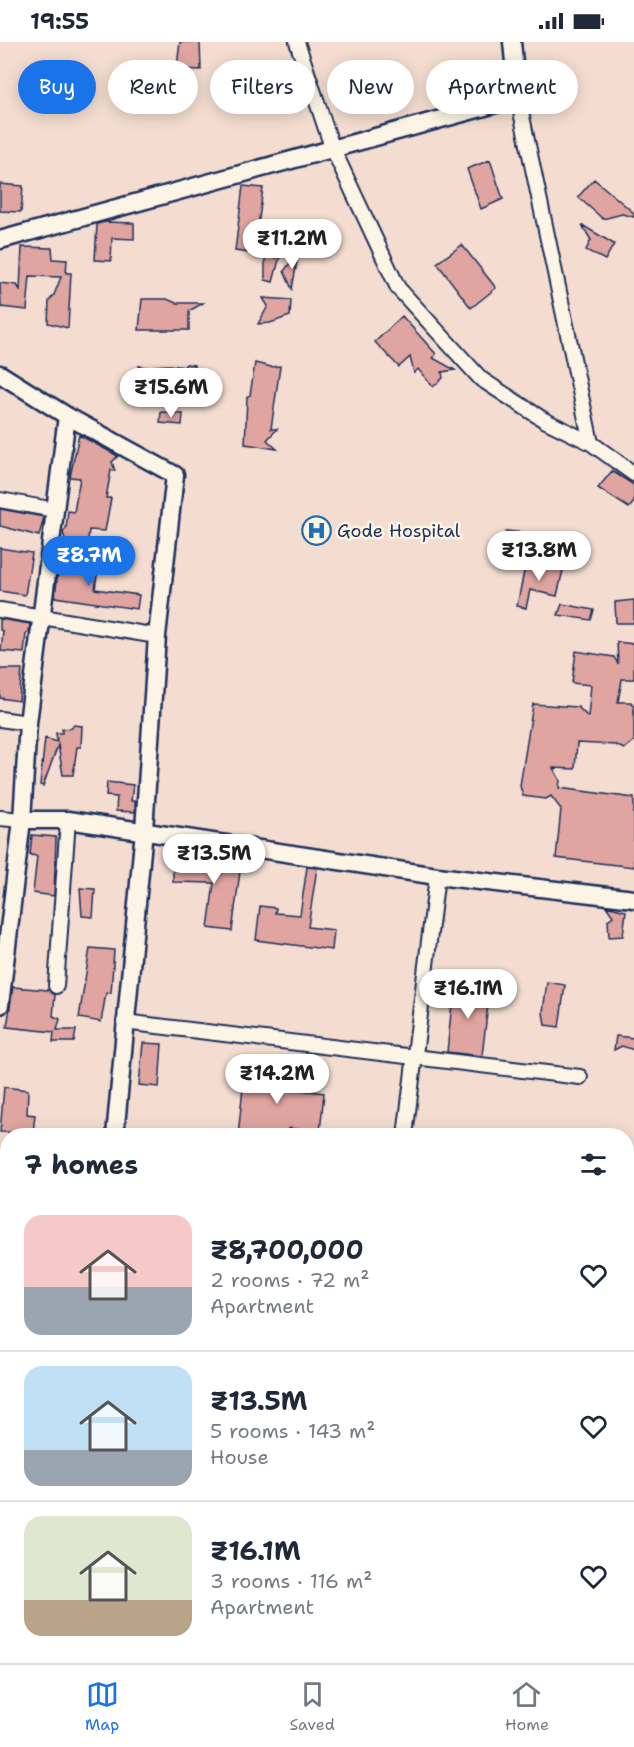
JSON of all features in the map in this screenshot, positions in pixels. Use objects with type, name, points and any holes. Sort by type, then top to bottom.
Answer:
[{"type":"street","points":[[297,42],[332,147],[398,288],[481,380],[544,420],[591,443],[634,474]]},
{"type":"street","points":[[512,42],[513,60]]},
{"type":"street","points":[[0,240],[457,114]]},
{"type":"street","points":[[520,114],[591,443]]},
{"type":"street","points":[[0,374],[67,416],[175,475],[157,636],[144,830],[116,1128]]},
{"type":"street","points":[[0,1005],[22,820],[28,723],[67,416]]},
{"type":"street","points":[[0,500],[55,510]]},
{"type":"street","points":[[0,610],[157,636]]},
{"type":"street","points":[[0,719],[28,723]]},
{"type":"street","points":[[0,818],[68,820],[437,876],[634,899]]},
{"type":"street","points":[[56,986],[68,820]]},
{"type":"street","points":[[406,1128],[437,876]]},
{"type":"street","points":[[124,1022],[580,1077]]},
{"type":"building","points":[[180,42],[200,42],[201,70],[198,70],[198,60],[178,60]]},
{"type":"building","points":[[490,160],[503,199],[481,209],[467,169]]},
{"type":"building","points":[[594,179],[634,213],[634,217],[622,214],[603,219],[578,197]]},
{"type":"building","points":[[0,184],[23,186],[21,212],[0,211]]},
{"type":"building","points":[[243,186],[263,188],[256,242],[275,258],[280,256],[273,282],[265,280],[265,255],[235,251]]},
{"type":"building","points":[[134,223],[134,239],[112,238],[111,261],[95,260],[97,224]]},
{"type":"building","points":[[582,225],[614,244],[605,260],[586,250],[591,240]]},
{"type":"building","points":[[462,245],[496,288],[471,308],[437,263]]},
{"type":"building","points":[[22,247],[52,248],[53,259],[67,260],[66,273],[71,273],[68,328],[48,323],[49,301],[61,277],[30,276],[27,310],[1,307],[0,283],[17,285],[20,290]]},
{"type":"building","points":[[299,251],[292,289],[284,271]]},
{"type":"building","points":[[263,298],[291,300],[290,316],[270,323],[258,324],[268,306]]},
{"type":"building","points":[[142,299],[203,303],[189,311],[189,330],[139,330]]},
{"type":"building","points":[[402,316],[436,354],[433,358],[455,370],[442,372],[443,378],[433,387],[418,369],[414,373],[410,357],[399,367],[375,342]]},
{"type":"building","points":[[255,363],[271,367],[280,366],[271,429],[277,429],[267,440],[277,449],[245,444],[247,397],[250,395]]},
{"type":"building","points":[[186,364],[194,365],[191,394],[137,389],[139,366],[154,369],[155,366],[184,367]]},
{"type":"building","points":[[161,412],[183,414],[182,425],[160,423]]},
{"type":"building","points":[[79,435],[118,456],[112,462],[115,471],[111,470],[106,498],[111,498],[105,531],[89,530],[87,548],[66,543],[63,532],[66,529],[68,511],[74,512],[80,478],[70,477]]},
{"type":"building","points":[[612,471],[634,485],[634,502],[629,508],[598,488]]},
{"type":"building","points":[[0,509],[44,517],[39,536],[0,526]]},
{"type":"building","points":[[506,531],[533,534],[530,560],[503,558]]},
{"type":"building","points":[[0,548],[32,553],[25,595],[0,591]]},
{"type":"building","points":[[68,558],[91,562],[90,574],[97,575],[95,589],[139,595],[137,609],[55,597],[58,572],[67,573]]},
{"type":"building","points":[[526,562],[563,570],[557,596],[530,590],[526,608],[517,606]]},
{"type":"building","points":[[634,600],[634,623],[616,623],[615,602]]},
{"type":"building","points":[[562,604],[594,610],[591,620],[558,615]]},
{"type":"building","points":[[0,619],[30,624],[29,632],[26,634],[24,653],[1,651],[3,631],[0,630]]},
{"type":"building","points":[[617,642],[634,644],[634,679],[622,679],[618,702],[631,702],[634,706],[634,741],[624,749],[616,745],[577,743],[575,769],[553,768],[560,780],[559,788],[634,798],[634,867],[556,858],[561,809],[551,796],[546,799],[523,796],[520,786],[533,704],[578,707],[588,717],[591,685],[572,683],[576,651],[614,657],[618,664]]},
{"type":"building","points":[[0,669],[22,669],[19,701],[0,698]]},
{"type":"building","points":[[73,725],[82,726],[81,747],[77,747],[73,775],[63,775],[58,745],[43,786],[40,785],[45,738],[57,742],[56,733],[62,733],[62,729],[72,728]]},
{"type":"building","points":[[107,782],[133,785],[131,801],[135,801],[135,812],[116,811],[117,797],[106,796]]},
{"type":"building","points":[[32,835],[56,837],[54,896],[33,893],[37,856],[30,855]]},
{"type":"building","points":[[218,854],[242,857],[232,931],[208,928],[214,883],[173,882],[173,856],[184,856],[184,861],[217,862]]},
{"type":"building","points":[[307,867],[317,868],[308,927],[334,930],[332,950],[256,940],[260,906],[276,908],[275,913],[300,915]]},
{"type":"building","points":[[80,888],[95,889],[93,917],[82,916]]},
{"type":"building","points":[[606,906],[626,911],[623,936],[609,937],[608,920],[613,916]]},
{"type":"building","points":[[90,948],[114,950],[111,993],[106,993],[101,1022],[79,1018]]},
{"type":"building","points":[[547,982],[565,985],[559,1027],[545,1025],[543,1012]]},
{"type":"building","points":[[454,984],[490,988],[482,1056],[447,1052]]},
{"type":"building","points":[[13,987],[48,990],[55,995],[53,1016],[60,1019],[57,1030],[76,1030],[74,1042],[53,1042],[54,1032],[7,1027]]},
{"type":"building","points":[[616,1036],[634,1038],[634,1050],[622,1046],[614,1050]]},
{"type":"building","points":[[143,1043],[162,1044],[159,1087],[139,1085]]},
{"type":"building","points":[[245,1068],[295,1074],[294,1089],[324,1093],[320,1128],[239,1128]]},
{"type":"building","points":[[4,1087],[28,1090],[27,1114],[35,1115],[34,1128],[0,1128]]},
{"type":"place","name":"Gode Hospital","points":[[316,531]]}]
